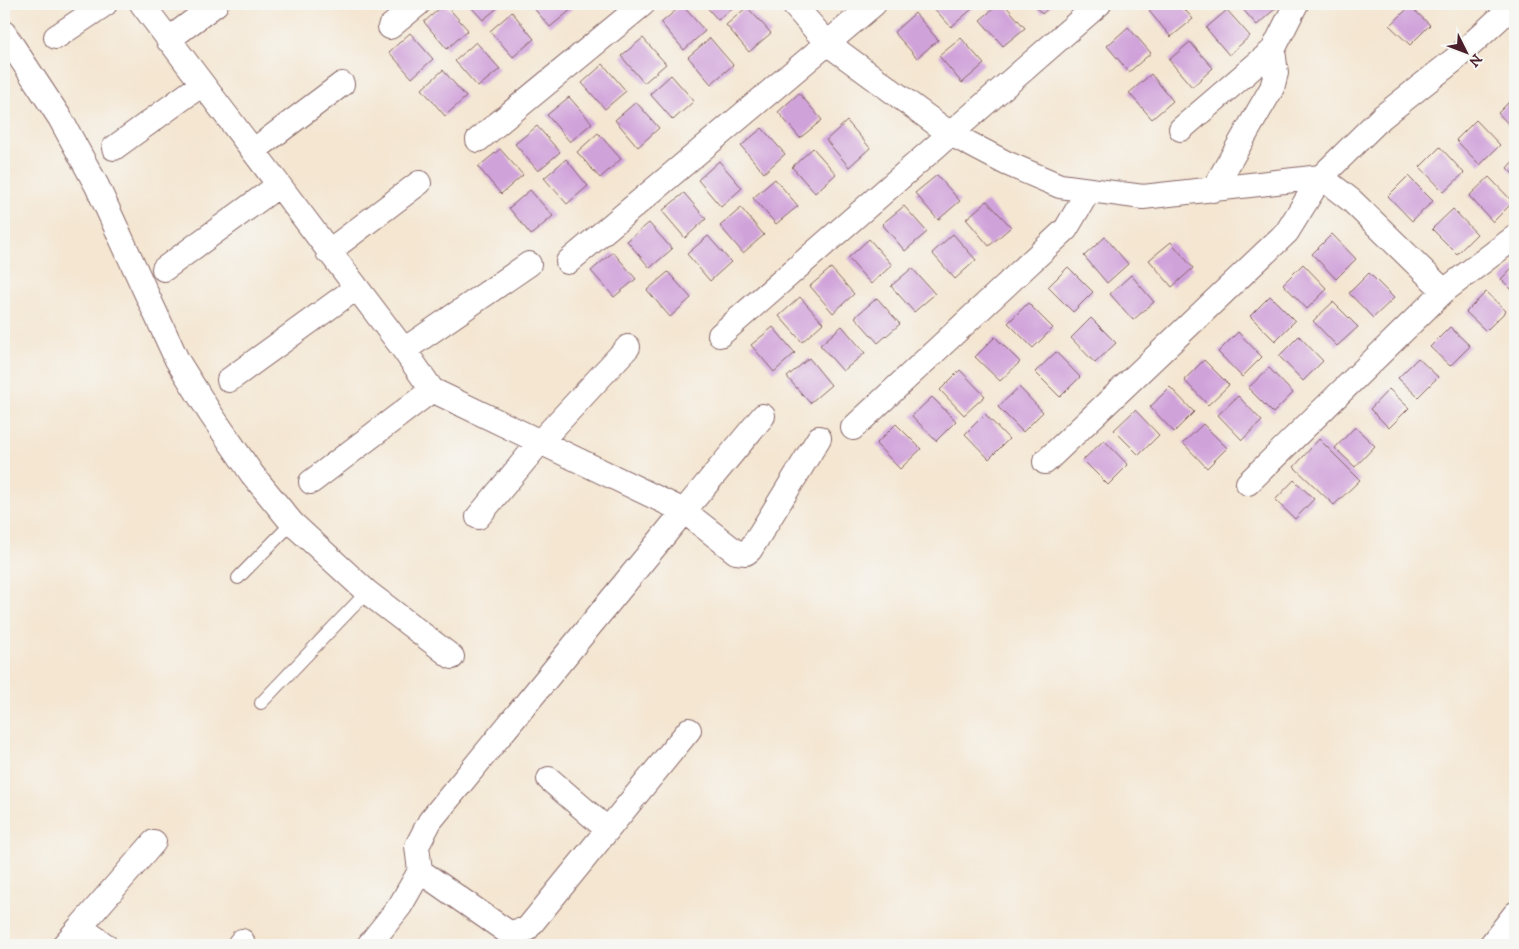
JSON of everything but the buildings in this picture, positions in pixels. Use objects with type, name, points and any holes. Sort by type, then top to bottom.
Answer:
[{"type":"street","points":[[56,37],[105,4]]},
{"type":"street","points":[[142,4],[404,350],[432,390],[684,511],[736,552],[746,553],[754,545],[819,438]]},
{"type":"street","points":[[168,40],[216,4]]},
{"type":"street","points":[[390,27],[418,4]]},
{"type":"street","points":[[478,140],[643,4]]},
{"type":"street","points":[[793,4],[827,44],[950,133],[1006,163],[1060,186],[1143,197],[1321,177],[1352,201],[1444,291]]},
{"type":"street","points":[[568,262],[874,4]]},
{"type":"street","points":[[720,335],[1099,4]]},
{"type":"street","points":[[1181,129],[1273,50],[1296,4]]},
{"type":"street","points":[[1045,462],[1287,232],[1321,177],[1382,117],[1454,60],[1515,4]]},
{"type":"street","points":[[4,33],[60,118],[97,186],[177,360],[210,413],[252,474],[292,523],[367,592],[452,657]]},
{"type":"street","points":[[1213,190],[1272,88],[1276,73],[1273,50]]},
{"type":"street","points":[[114,148],[202,84]]},
{"type":"street","points":[[253,152],[342,84]]},
{"type":"street","points":[[328,252],[419,183]]},
{"type":"street","points":[[164,269],[279,186]]},
{"type":"street","points":[[853,428],[1066,230],[1089,190]]},
{"type":"street","points":[[1248,484],[1444,291],[1515,237]]},
{"type":"street","points":[[404,350],[529,264]]},
{"type":"street","points":[[229,380],[356,288]]},
{"type":"street","points":[[478,518],[539,443],[628,347]]},
{"type":"street","points":[[311,482],[432,390]]},
{"type":"street","points":[[369,945],[400,906],[420,871],[417,846],[430,821],[764,416]]},
{"type":"street","points":[[420,871],[509,933],[528,929],[689,730]]},
{"type":"street","points":[[549,779],[608,830]]},
{"type":"street","points":[[64,945],[154,842]]},
{"type":"street","points":[[1491,945],[1515,914]]},
{"type":"street","points":[[80,927],[104,945]]},
{"type":"lane","points":[[238,578],[292,523]]},
{"type":"lane","points":[[261,703],[367,592]]}]
